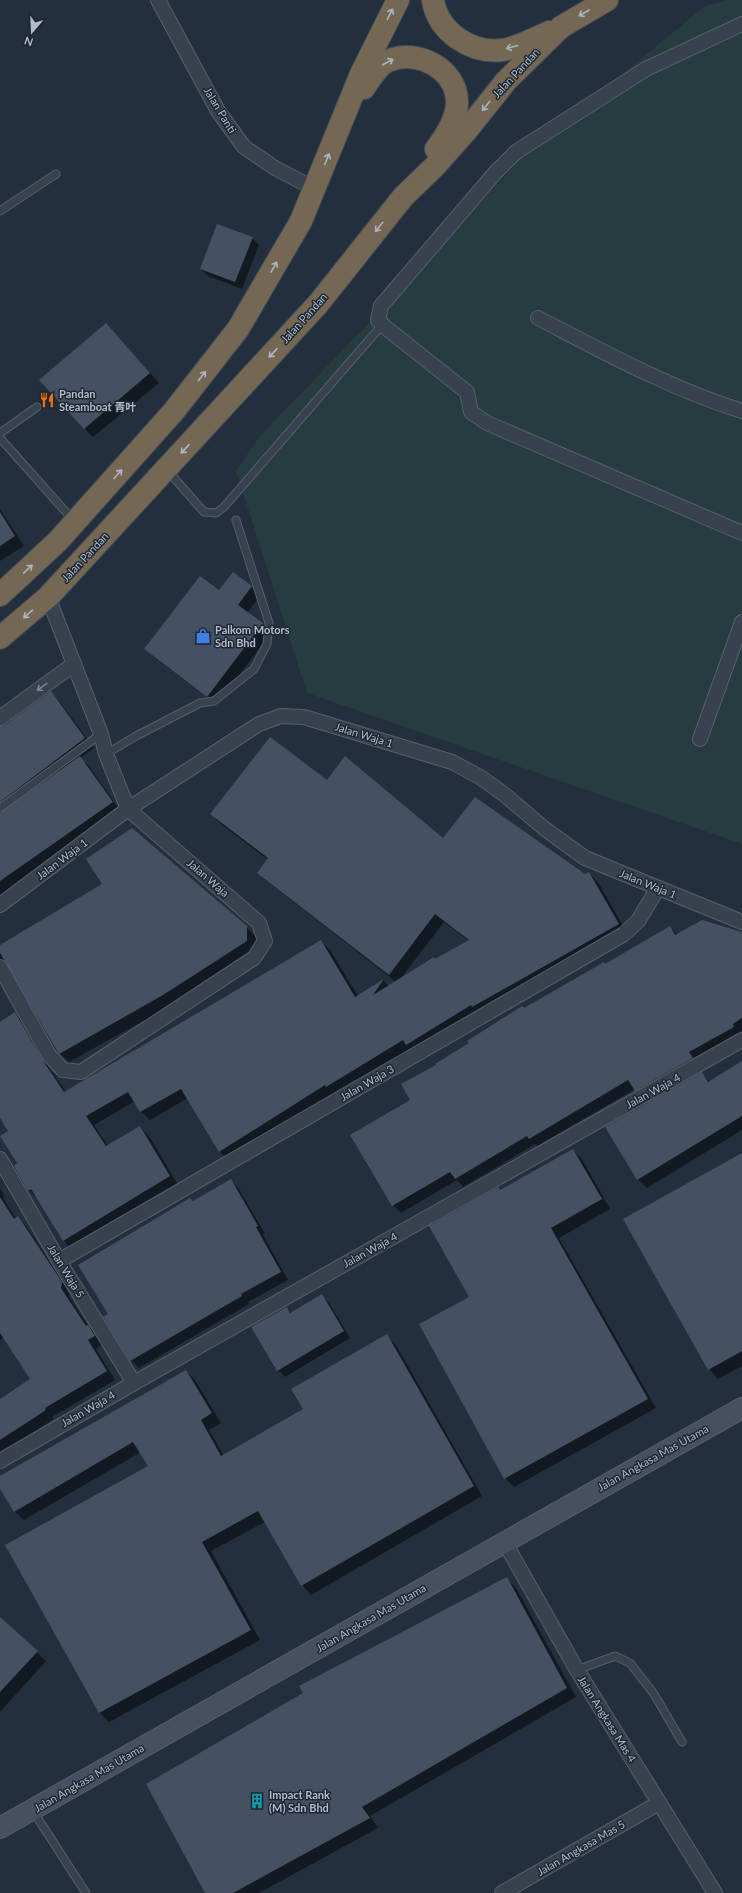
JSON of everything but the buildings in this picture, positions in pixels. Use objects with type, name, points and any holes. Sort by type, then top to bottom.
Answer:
[{"type":"highway","points":[[0,595],[58,541],[174,411],[238,329],[301,221],[361,74],[398,0]]},
{"type":"highway","points":[[433,0],[436,12],[442,23],[458,40],[474,48],[503,50],[518,46],[561,27]]},
{"type":"highway","name":"Jalan Pandan","points":[[0,638],[48,597],[318,304],[403,197],[435,166],[467,130],[506,81],[561,27],[606,0]]},
{"type":"highway","points":[[340,126],[375,72],[387,61],[412,57],[435,64],[452,81],[457,93],[455,114],[441,143],[403,197]]},
{"type":"street","name":"Jalan Panti","points":[[158,0],[218,111],[244,147],[275,168],[315,189]]},
{"type":"street","points":[[742,24],[646,69],[516,152],[495,173],[380,306],[378,320],[382,325],[467,392],[471,412],[488,422],[742,533]]},
{"type":"street","points":[[538,318],[634,368],[726,406],[742,411]]},
{"type":"street","name":"Jalan Waja","points":[[0,967],[49,1055],[63,1070],[81,1072],[254,958],[265,941],[259,923],[128,809],[106,754],[101,734],[48,597]]},
{"type":"street","points":[[700,739],[742,622]]},
{"type":"street","points":[[0,718],[74,664]]},
{"type":"street","name":"Jalan Waja 1","points":[[0,905],[128,809],[258,724],[281,716],[304,717],[452,762],[480,777],[505,795],[545,829],[585,858],[742,922]]},
{"type":"street","name":"Jalan Waja 3","points":[[59,1261],[624,934],[638,921],[658,888]]},
{"type":"street","name":"Jalan Waja 4","points":[[0,1461],[134,1383],[742,1040]]},
{"type":"street","name":"Jalan Waja 5","points":[[0,1159],[59,1261],[134,1383]]},
{"type":"street","name":"Jalan Angkasa Mas Utama","points":[[0,1828],[33,1811],[742,1408]]},
{"type":"street","name":"Jalan Angkasa Mas 4","points":[[505,1542],[577,1670],[715,1893]]},
{"type":"street","name":"Jalan Angkasa Mas 5","points":[[502,1893],[659,1803]]},
{"type":"lane","points":[[0,211],[56,174]]},
{"type":"lane","points":[[166,469],[204,512],[216,513],[224,507],[274,451],[382,325]]},
{"type":"lane","points":[[0,433],[37,407]]},
{"type":"lane","points":[[0,438],[74,522]]},
{"type":"lane","points":[[106,754],[136,736],[200,703],[214,701],[254,669],[267,644],[269,623],[236,520]]},
{"type":"lane","points":[[0,808],[101,734]]},
{"type":"lane","points":[[577,1670],[614,1656],[630,1663],[654,1694],[682,1742]]},
{"type":"lane","points":[[33,1811],[86,1893]]},
{"type":"green space","points":[[728,0],[742,0],[742,844],[307,693],[236,471],[260,436],[396,295],[525,154],[705,6]]},
{"type":"place","name":"Pandan Steamboat 青叶","points":[[47,400]]},
{"type":"place","name":"Palkom Motors Sdn Bhd","points":[[203,636]]},
{"type":"place","name":"Impact Rank (M) Sdn Bhd","points":[[257,1801]]}]
